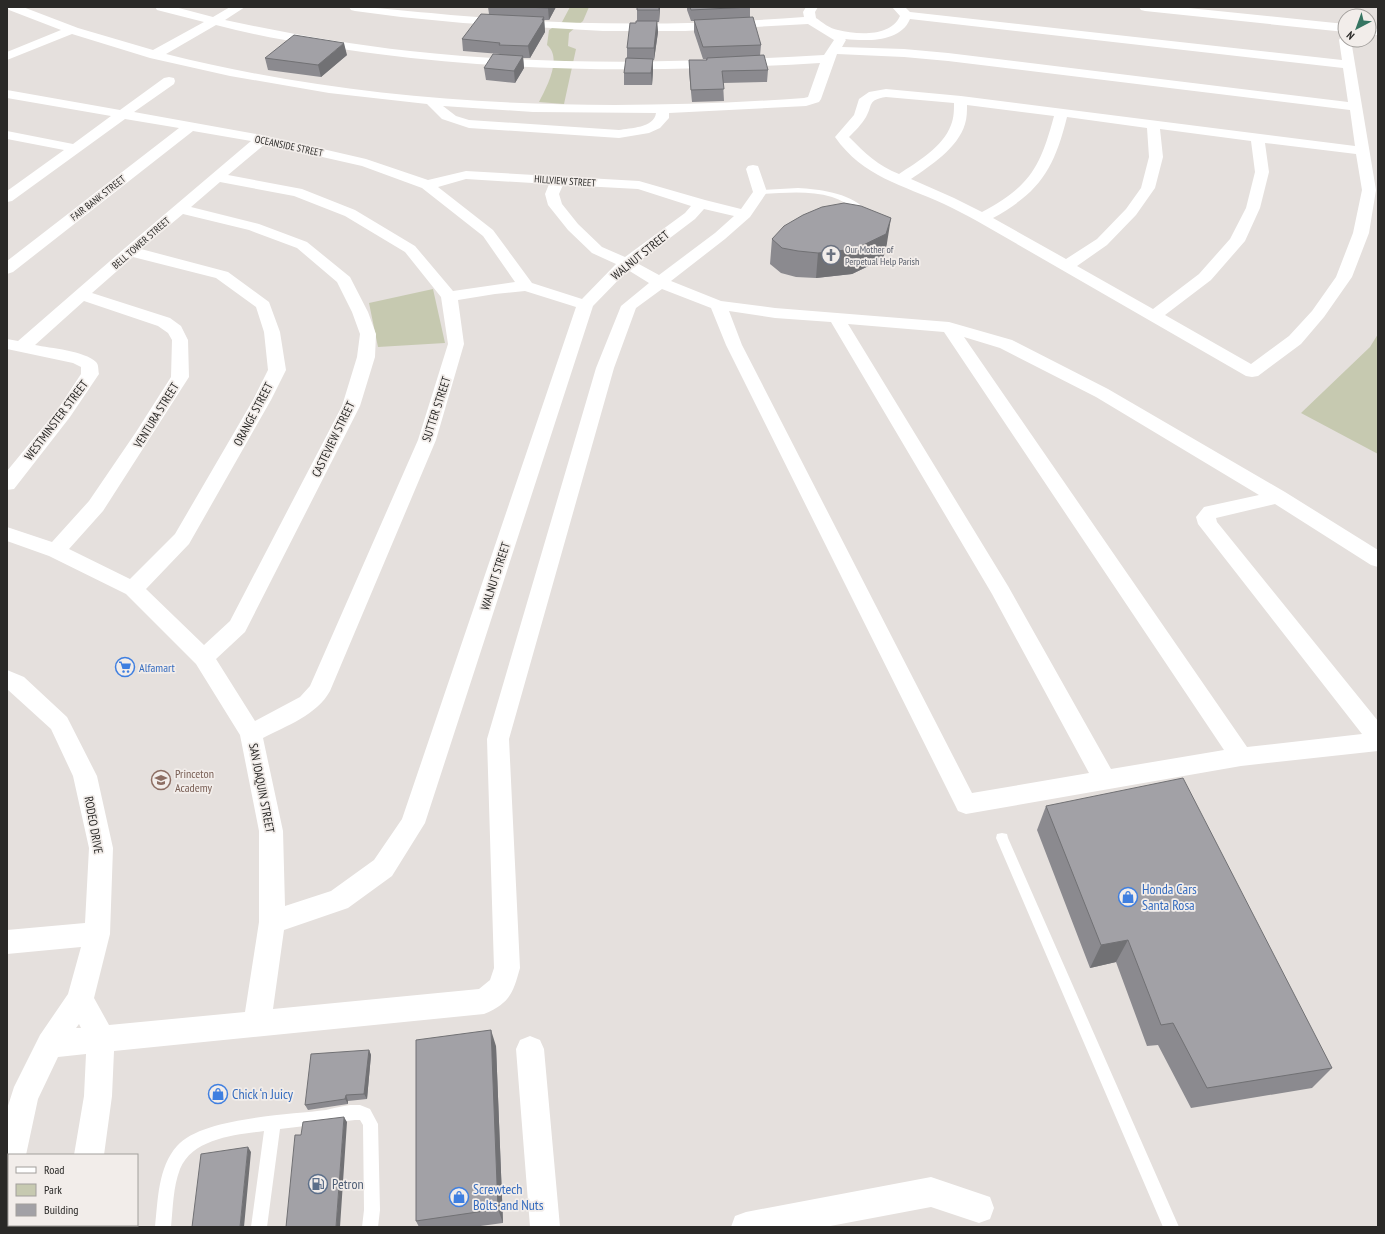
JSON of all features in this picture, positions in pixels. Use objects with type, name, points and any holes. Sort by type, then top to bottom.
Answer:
[{"type":"street","points":[[13,7],[72,30],[154,55],[207,68],[357,93],[430,100],[556,108],[663,109],[745,107],[806,102],[814,99],[831,55],[840,40],[834,34],[810,20],[762,24],[654,28],[566,27],[440,18],[355,7]]},
{"type":"street","points":[[161,7],[212,22],[297,39],[388,52],[533,64],[665,66],[831,55],[904,53],[1355,106]]},
{"type":"street","points":[[154,55],[239,7]]},
{"type":"street","points":[[810,20],[809,12],[812,7]]},
{"type":"street","points":[[1145,7],[1337,32]]},
{"type":"street","points":[[834,34],[861,37],[886,33],[900,26],[905,21],[902,11],[1349,64]]},
{"type":"street","points":[[7,56],[72,30]]},
{"type":"street","points":[[1347,48],[1369,190],[1361,233],[1344,277],[1318,314],[1295,340],[1252,372],[982,218],[949,201],[879,170],[863,159],[842,136],[860,116],[864,102],[874,95],[886,93],[960,100],[1362,151]]},
{"type":"street","points":[[7,198],[168,81]]},
{"type":"street","name":"OCEANSIDE STREET","points":[[7,94],[262,140],[366,163],[427,185],[488,233],[526,286]]},
{"type":"street","points":[[430,100],[444,115],[452,120],[469,124],[619,134],[644,130],[655,125],[662,118],[663,109]]},
{"type":"street","points":[[900,180],[942,148],[958,127],[960,100]]},
{"type":"street","points":[[982,218],[1024,191],[1042,169],[1054,141],[1061,113]]},
{"type":"street","points":[[1066,266],[1102,242],[1131,212],[1148,188],[1156,156],[1153,124]]},
{"type":"street","name":"FAIR BANK STREET","points":[[7,269],[189,127]]},
{"type":"street","points":[[7,134],[74,148]]},
{"type":"street","points":[[1154,316],[1205,277],[1237,241],[1253,208],[1262,172],[1258,138]]},
{"type":"street","name":"BELL TOWER STREET","points":[[14,346],[82,295],[216,177],[262,140]]},
{"type":"street","points":[[50,1044],[484,1001],[501,988],[507,968],[498,740],[605,368],[629,306],[720,236],[745,214],[760,192],[753,169]]},
{"type":"street","name":"HILLVIEW STREET","points":[[427,185],[466,175],[638,185],[702,204],[745,214]]},
{"type":"street","name":"SUTTER STREET","points":[[216,177],[297,192],[325,202],[350,213],[410,249],[448,297],[456,344],[427,440],[319,691],[308,703],[251,734]]},
{"type":"street","points":[[15,179],[30,182]]},
{"type":"street","points":[[558,180],[552,194],[555,205],[597,250],[626,263],[659,282],[718,305],[775,314],[949,327],[1006,344],[1102,393],[1278,497],[1378,560]]},
{"type":"street","name":"WALNUT STREET","points":[[272,922],[339,900],[383,868],[413,823],[585,305],[626,263],[690,216],[702,204]]},
{"type":"street","name":"CASTEVIEW STREET","points":[[181,209],[254,227],[302,245],[344,280],[360,312],[368,334],[366,357],[351,406],[238,626],[204,658]]},
{"type":"street","name":"ORANGE STREET","points":[[130,252],[222,275],[263,305],[272,332],[276,370],[262,400],[182,539],[133,589]]},
{"type":"street","points":[[448,297],[495,289],[526,286],[585,305]]},
{"type":"street","name":"VENTURA STREET","points":[[56,552],[96,506],[180,377],[180,340],[175,330],[164,322],[82,295]]},
{"type":"street","points":[[718,305],[734,345],[966,804],[1241,757],[1378,742]]},
{"type":"street","points":[[837,319],[1001,591],[1105,780]]},
{"type":"street","points":[[949,327],[1241,757]]},
{"type":"street","name":"WESTMINSTER STREET","points":[[7,484],[64,413],[90,374],[89,365],[78,359],[14,346]]},
{"type":"street","points":[[1278,497],[1211,512],[1206,516],[1208,524],[1378,738]]},
{"type":"street","name":"SAN JOAQUIN STREET","points":[[7,534],[56,552],[133,589],[204,658],[251,734],[271,830],[272,922],[257,1023]]},
{"type":"street","name":"RODEO DRIVE","points":[[7,679],[16,683],[59,723],[85,776],[101,848],[97,934],[80,999],[50,1044],[24,1097],[11,1154]]},
{"type":"street","points":[[7,942],[97,934]]},
{"type":"street","points":[[80,999],[102,1038],[98,1096],[89,1154]]},
{"type":"street","points":[[530,1049],[545,1227]]},
{"type":"street","points":[[746,1227],[931,1192],[979,1208]]},
{"type":"lane","points":[[760,192],[792,190],[816,192],[834,196],[860,208]]},
{"type":"lane","points":[[1002,838],[1171,1227]]},
{"type":"lane","points":[[163,1227],[169,1175],[182,1151],[198,1139],[224,1132],[273,1123],[339,1116],[355,1112],[364,1114],[370,1124],[372,1210],[370,1227]]},
{"type":"lane","points":[[259,1227],[273,1123]]},
{"type":"green space","points":[[570,7],[589,7],[583,21],[569,33],[568,46],[576,49],[564,104],[539,102],[552,73],[552,51],[547,45],[549,30],[562,22]]},
{"type":"green space","points":[[433,289],[445,343],[378,347],[369,303]]},
{"type":"green space","points":[[1378,334],[1378,454],[1301,413],[1370,347]]},
{"type":"building","points":[[524,7],[549,7],[548,8]]},
{"type":"building","points":[[637,7],[659,7],[659,10],[637,10]]},
{"type":"building","points":[[690,7],[750,7],[691,10]]},
{"type":"building","points":[[481,14],[544,17],[542,20],[544,20],[528,46],[499,45],[500,43],[462,39]]},
{"type":"building","points":[[753,17],[761,45],[703,47],[694,20]]},
{"type":"building","points":[[636,21],[657,21],[654,48],[627,48],[630,23],[636,23]]},
{"type":"building","points":[[294,35],[344,43],[318,65],[265,58]]},
{"type":"building","points":[[493,54],[523,56],[514,71],[484,68]]},
{"type":"building","points":[[764,55],[768,70],[722,71],[724,89],[691,90],[689,60]]},
{"type":"building","points":[[626,58],[653,59],[651,73],[624,73]]},
{"type":"building","points":[[844,203],[861,206],[891,218],[886,234],[855,249],[818,253],[782,248],[772,239],[784,226],[803,215],[822,207]]},
{"type":"building","points":[[1183,778],[1332,1068],[1207,1088],[1173,1023],[1161,1025],[1128,940],[1101,945],[1046,806]]},
{"type":"building","points":[[491,1030],[498,1209],[416,1221],[416,1040]]},
{"type":"building","points":[[369,1050],[364,1094],[346,1095],[345,1099],[305,1105],[311,1054]]},
{"type":"building","name":"Petron","points":[[344,1117],[336,1227],[286,1227],[295,1135],[301,1135],[303,1122]]},
{"type":"building","points":[[248,1147],[240,1227],[192,1227],[201,1154]]},
{"type":"place","name":"Our Mother of Perpetual Help Parish","points":[[831,255]]},
{"type":"place","name":"Alfamart","points":[[125,667]]},
{"type":"place","name":"Princeton Academy","points":[[161,780]]},
{"type":"place","name":"Honda Cars Santa Rosa","points":[[1128,897]]},
{"type":"place","name":"Chick ‘n Juicy","points":[[218,1094]]},
{"type":"place","name":"Petron","points":[[318,1184]]},
{"type":"place","name":"Screwtech Bolts and Nuts","points":[[459,1197]]}]
